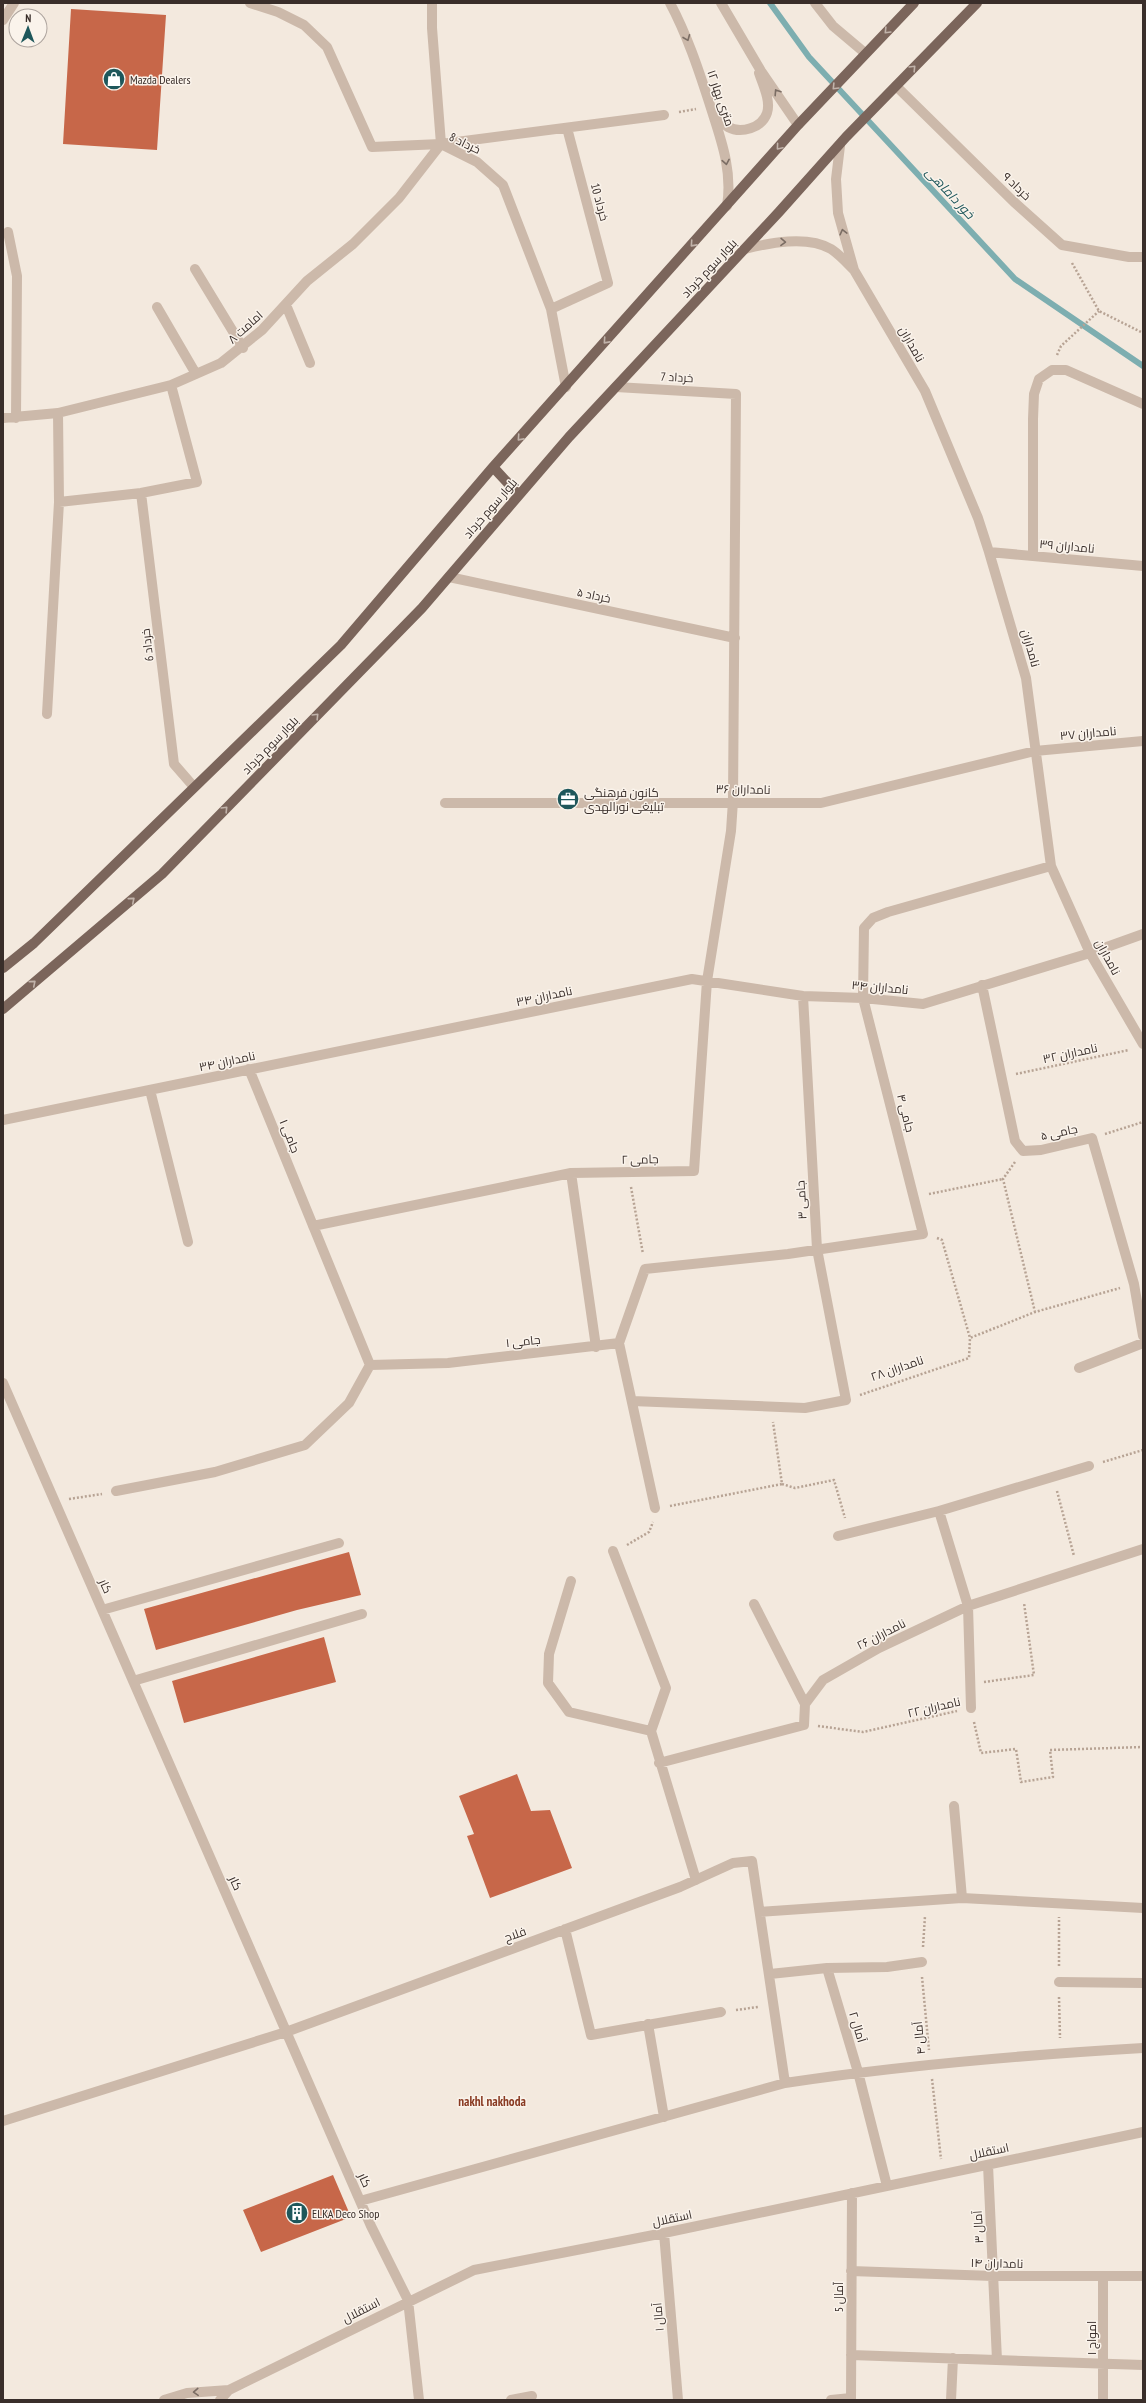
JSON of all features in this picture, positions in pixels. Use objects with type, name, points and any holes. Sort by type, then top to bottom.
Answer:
[{"type":"main road","name":"بلوار سوم خرداد","points":[[3,968],[34,943],[341,645],[494,467],[798,125],[914,3]]},
{"type":"main road","name":"بلوار سوم خرداد","points":[[3,1009],[162,874],[422,608],[519,495],[616,387],[840,146],[846,137],[976,3]]},
{"type":"main road","points":[[494,467],[519,495]]},
{"type":"street","points":[[3,20],[14,3]]},
{"type":"street","name":"خرداد 8","points":[[250,3],[278,12],[304,25],[327,47],[372,147],[441,144],[477,162],[503,185],[551,309],[566,387]]},
{"type":"street","points":[[432,3],[432,28],[441,144],[664,115]]},
{"type":"street","name":"۱۲ متری بهار","points":[[670,3],[692,52],[710,107],[720,131],[730,188],[727,206]]},
{"type":"street","points":[[721,3],[756,62],[798,125]]},
{"type":"street","points":[[815,3],[833,26],[865,53]]},
{"type":"street","points":[[710,107],[728,127],[743,130],[756,126],[767,114],[768,102],[756,62]]},
{"type":"street","name":"خرداد ۹","points":[[896,86],[1014,202],[1062,245]]},
{"type":"street","name":"خرداد 10","points":[[551,309],[608,284],[567,128]]},
{"type":"street","name":"امامت ۸","points":[[3,418],[58,413],[171,385],[221,363],[243,348],[286,305],[307,281],[353,244],[399,198],[441,144]]},
{"type":"street","name":"نامداران","points":[[840,146],[836,179],[838,212],[854,270],[925,391],[978,518],[1026,678],[1051,866],[1090,953],[1139,1046]]},
{"type":"street","points":[[8,232],[18,276],[16,418]]},
{"type":"street","name":"نامداران","points":[[745,249],[773,241],[807,242],[830,248],[854,270]]},
{"type":"street","points":[[1062,245],[1129,257],[1143,257]]},
{"type":"street","points":[[195,268],[243,348]]},
{"type":"street","points":[[286,305],[310,363]]},
{"type":"street","points":[[157,307],[196,374]]},
{"type":"street","points":[[1034,556],[1034,394],[1039,379],[1052,370],[1066,370],[1143,404]]},
{"type":"street","points":[[58,502],[141,493],[197,482],[171,385]]},
{"type":"street","name":"خرداد 7","points":[[616,387],[736,394],[735,638]]},
{"type":"street","points":[[47,714],[58,502],[58,413]]},
{"type":"street","name":"خرداد 6","points":[[141,493],[174,764],[194,787]]},
{"type":"street","name":"نامداران ۳۹","points":[[989,552],[1143,566]]},
{"type":"street","name":"خرداد ۵","points":[[449,577],[735,638]]},
{"type":"street","points":[[707,981],[731,831],[733,802],[735,638]]},
{"type":"street","name":"نامداران ۳۷","points":[[1035,751],[1143,741]]},
{"type":"street","name":"نامداران ۳۶","points":[[445,802],[821,803],[1035,751]]},
{"type":"street","name":"جامی ۴","points":[[923,1234],[863,998],[864,928],[873,918],[888,912],[1051,866]]},
{"type":"street","name":"نامداران ۳۴","points":[[3,1120],[692,979],[803,996],[863,998],[923,1004],[1090,953],[1143,934]]},
{"type":"street","name":"جامی ۲","points":[[313,1226],[572,1173],[694,1171],[707,981]]},
{"type":"street","points":[[982,985],[1015,1142],[1023,1151]]},
{"type":"street","name":"جامی ۳","points":[[803,996],[817,1249],[846,1400]]},
{"type":"street","name":"جامی ۱","points":[[249,1069],[370,1365],[448,1363],[596,1347],[619,1343]]},
{"type":"street","points":[[150,1090],[188,1242]]},
{"type":"street","name":"جامی ۵","points":[[1023,1151],[1041,1150],[1092,1138],[1134,1284],[1143,1336]]},
{"type":"street","points":[[572,1173],[596,1347]]},
{"type":"street","points":[[655,1508],[619,1343],[645,1269],[788,1254],[923,1234]]},
{"type":"street","points":[[1079,1368],[1143,1344]]},
{"type":"street","points":[[116,1491],[215,1472],[306,1445],[349,1403],[370,1365]]},
{"type":"street","name":"کار","points":[[3,1383],[6,1397],[55,1502],[360,2201],[408,2300],[419,2400]]},
{"type":"street","points":[[632,1401],[805,1408],[846,1400]]},
{"type":"street","points":[[838,1536],[939,1511],[1089,1466]]},
{"type":"street","points":[[939,1511],[968,1606],[972,1684],[971,1708]]},
{"type":"street","points":[[102,1610],[339,1543]]},
{"type":"street","name":"نامداران ۲۶","points":[[805,1704],[823,1680],[879,1648],[968,1606],[1022,1588],[1079,1572],[1143,1549]]},
{"type":"street","points":[[613,1551],[666,1688],[651,1731],[659,1763],[696,1880]]},
{"type":"street","points":[[571,1581],[549,1654],[548,1683],[569,1712],[651,1731]]},
{"type":"street","points":[[659,1763],[804,1724],[805,1704],[754,1604]]},
{"type":"street","points":[[133,1681],[362,1614]]},
{"type":"street","points":[[954,1806],[962,1898]]},
{"type":"street","name":"فلاح","points":[[3,2121],[286,2032],[696,1880],[733,1863],[752,1861],[760,1912]]},
{"type":"street","points":[[785,2083],[775,2004],[760,1912],[962,1898],[1143,1908]]},
{"type":"street","points":[[565,1929],[591,2035],[721,2012]]},
{"type":"street","points":[[770,1974],[827,1968],[887,1967],[922,1962]]},
{"type":"street","name":"آمال ۲","points":[[827,1968],[858,2072],[887,2186]]},
{"type":"street","points":[[1059,1982],[1143,1983]]},
{"type":"street","points":[[648,2024],[664,2117]]},
{"type":"street","points":[[360,2201],[785,2083],[858,2072],[1060,2053],[1143,2048]]},
{"type":"street","name":"استقلال","points":[[164,2400],[186,2393],[228,2390],[408,2300],[474,2270],[664,2233],[1143,2132]]},
{"type":"street","name":"آمال ۳","points":[[988,2164],[997,2360]]},
{"type":"street","name":"آمال 5","points":[[851,2399],[852,2193]]},
{"type":"street","name":"آمال ۱","points":[[664,2233],[678,2400]]},
{"type":"street","name":"نامداران ۱۴","points":[[851,2271],[993,2276],[1143,2276]]},
{"type":"street","name":"امواج ۱","points":[[1103,2400],[1104,2276]]},
{"type":"street","points":[[851,2355],[1143,2365]]},
{"type":"street","points":[[951,2400],[953,2358]]},
{"type":"street","name":"استقلال","points":[[220,2400],[228,2390]]},
{"type":"street","points":[[511,2400],[532,2396]]},
{"type":"street","points":[[831,2400],[851,2399]]},
{"type":"path","points":[[664,115],[710,107]]},
{"type":"path","points":[[1062,245],[1099,311],[1143,333]]},
{"type":"path","points":[[1052,370],[1061,346],[1099,311]]},
{"type":"path","name":"نامداران ۳۲","points":[[1001,1077],[1139,1046]]},
{"type":"path","points":[[1092,1138],[1143,1122]]},
{"type":"path","points":[[913,1198],[1003,1179],[1023,1151]]},
{"type":"path","points":[[628,1172],[645,1269]]},
{"type":"path","points":[[1003,1179],[1035,1312]]},
{"type":"path","points":[[923,1234],[942,1240],[970,1338],[1035,1312],[1134,1284]]},
{"type":"path","name":"نامداران ۲۸","points":[[846,1400],[969,1358],[970,1338]]},
{"type":"path","points":[[770,1406],[782,1484]]},
{"type":"path","points":[[1089,1466],[1143,1450]]},
{"type":"path","points":[[1053,1477],[1079,1572]]},
{"type":"path","points":[[613,1551],[650,1532],[653,1527],[655,1508],[782,1484],[795,1488],[834,1480],[849,1534]]},
{"type":"path","points":[[55,1502],[116,1491]]},
{"type":"path","points":[[972,1684],[1034,1675],[1022,1588]]},
{"type":"path","name":"نامداران ۲۲","points":[[804,1724],[864,1732],[971,1708],[981,1753],[1016,1749],[1022,1782],[1053,1777],[1050,1750],[1143,1747]]},
{"type":"path","name":"آمال ۴","points":[[926,1901],[922,1962],[923,1999],[943,2174]]},
{"type":"path","points":[[1060,1903],[1060,2053]]},
{"type":"path","points":[[721,2012],[775,2004]]},
{"type":"building","name":"Mazda Dealers","points":[[71,9],[166,15],[157,150],[63,144]]},
{"type":"building","points":[[349,1552],[361,1595],[297,1610],[156,1650],[144,1609]]},
{"type":"building","points":[[324,1637],[336,1682],[184,1723],[172,1681]]},
{"type":"building","points":[[517,1774],[531,1811],[550,1810],[572,1868],[490,1898],[467,1836],[474,1834],[459,1796]]},
{"type":"building","name":"ELKA Deco Shop","points":[[333,2175],[351,2217],[261,2252],[243,2210]]},
{"type":"waterway","name":"خور داماهی","points":[[770,3],[809,57],[1015,279],[1143,366]]},
{"type":"place","name":"Mazda Dealers","points":[[114,79]]},
{"type":"place","name":"کانون فرهنگی تبلیغی نورالهدی","points":[[568,799]]},
{"type":"place","name":"ELKA Deco Shop","points":[[297,2213]]},
{"type":"district","name":"nakhl nakhoda","points":[[492,2101]]}]
